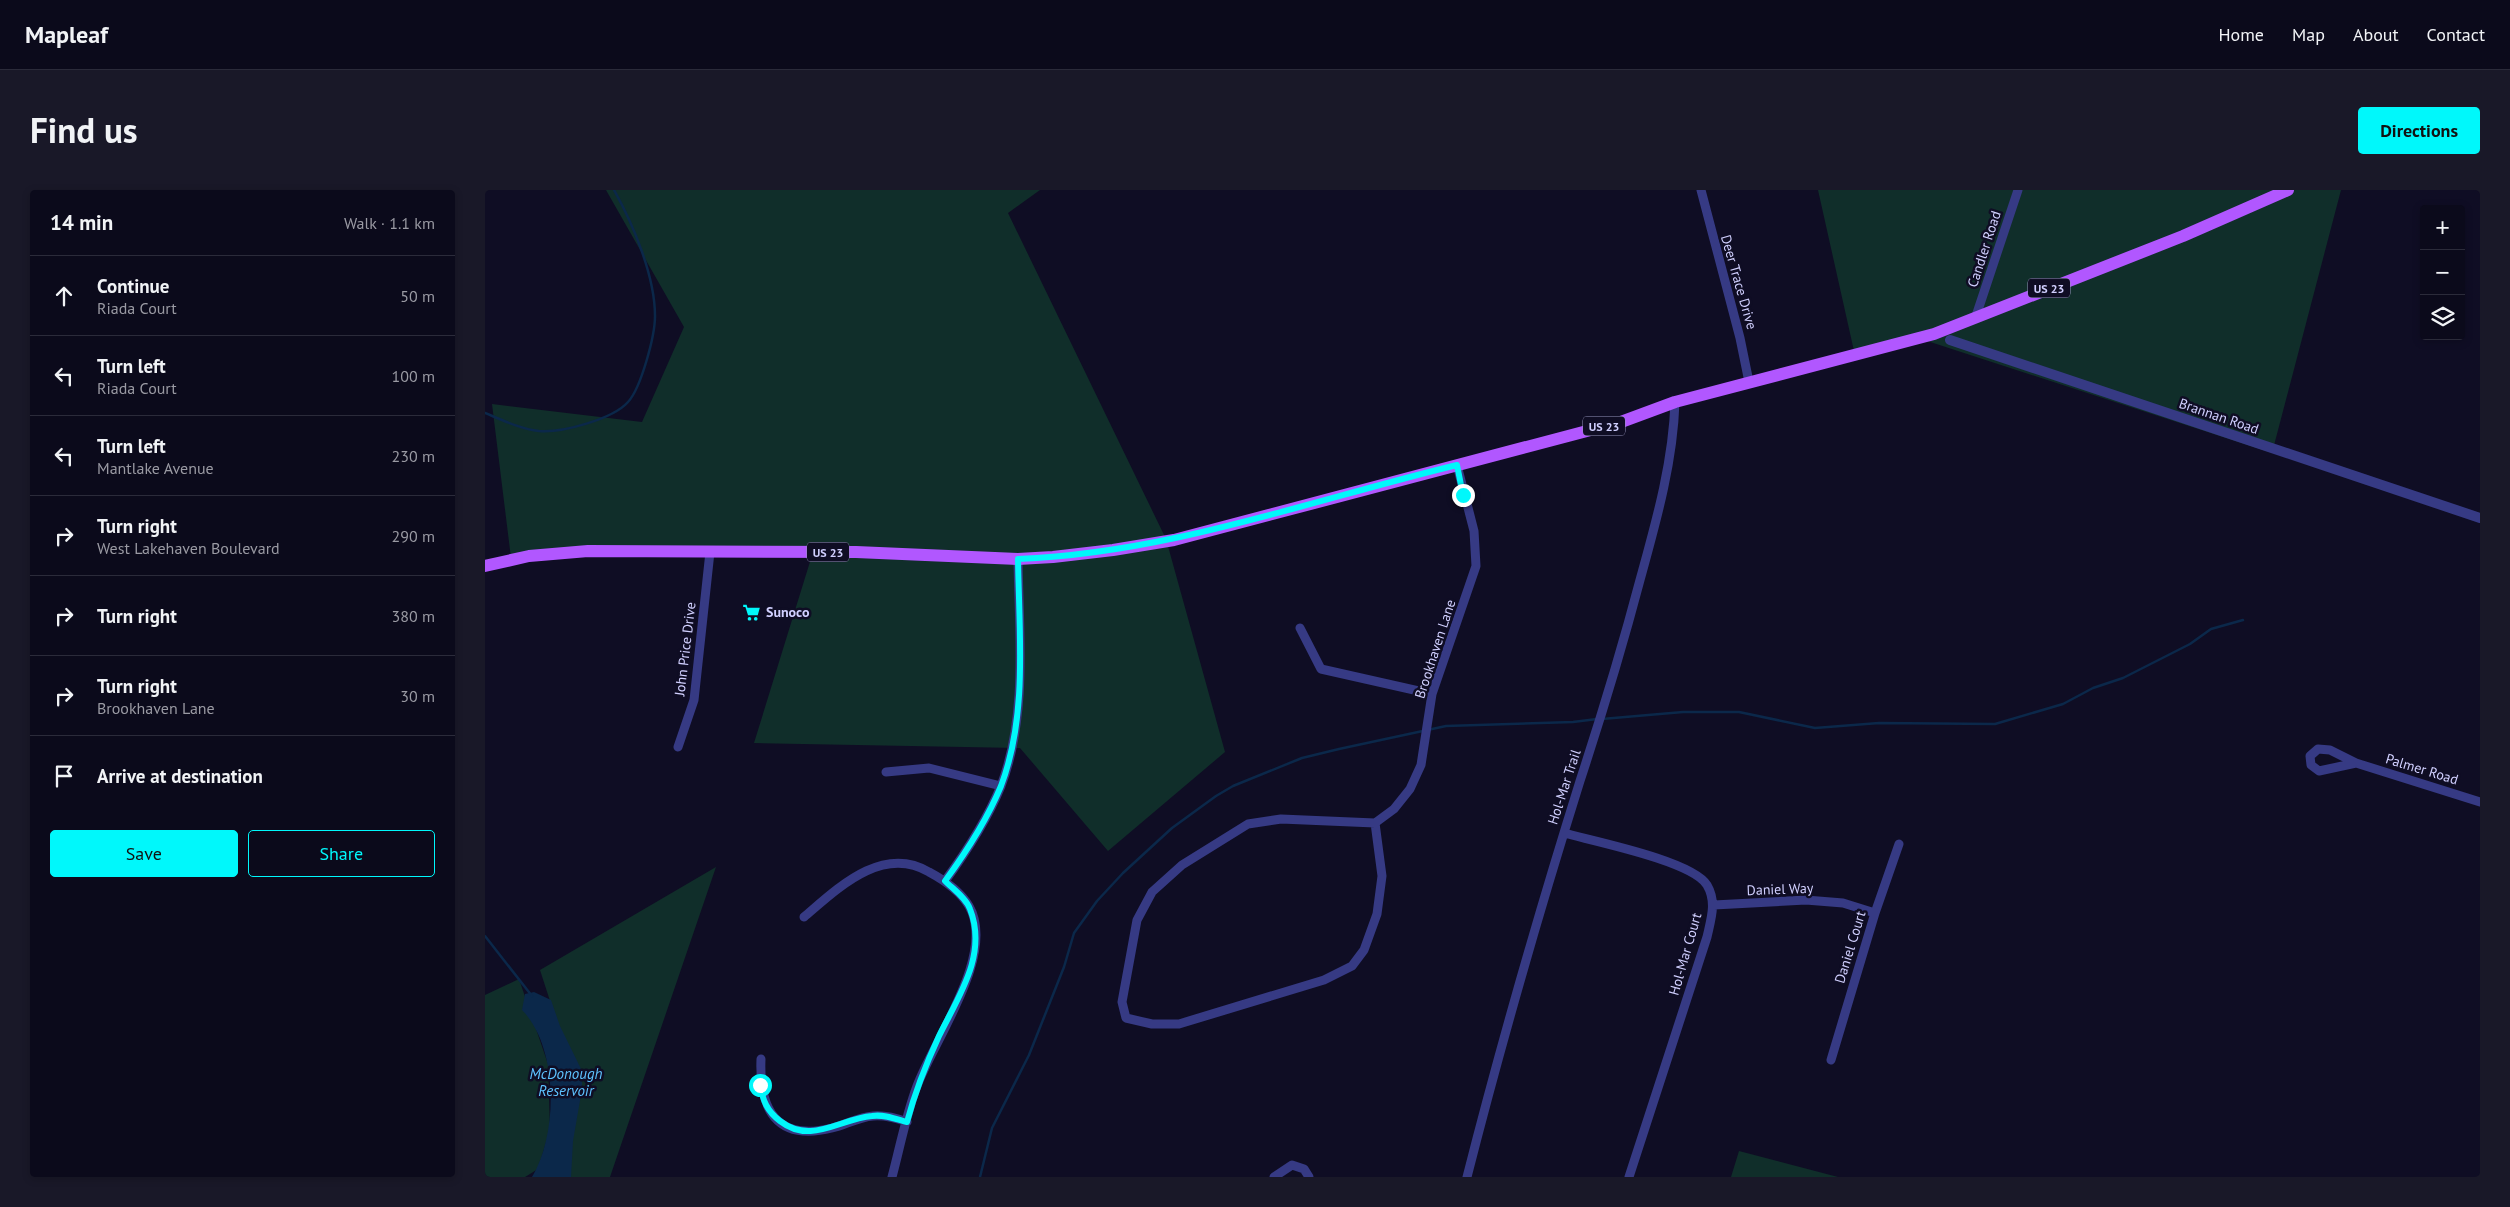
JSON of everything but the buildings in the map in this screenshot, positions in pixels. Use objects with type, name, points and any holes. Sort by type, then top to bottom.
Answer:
[{"type":"main road","name":"US 23","points":[[485,566],[529,556],[588,550],[856,552],[1018,559],[1061,556],[1174,540],[1621,422],[1675,402],[1934,334],[2183,236],[2288,190]]},
{"type":"street","name":"Deer Trace Drive","points":[[1701,190],[1740,338],[1749,382]]},
{"type":"street","name":"Candler Road","points":[[1976,316],[2018,190]]},
{"type":"street","points":[[1934,334],[1950,340]]},
{"type":"street","name":"Brannan Road","points":[[1950,340],[2480,518]]},
{"type":"street","name":"Hol-Mar Trail","points":[[1467,1177],[1499,1057],[1564,833],[1613,678],[1662,498],[1674,433],[1675,402]]},
{"type":"street","name":"Brookhaven Lane","points":[[1375,823],[1394,809],[1410,789],[1421,765],[1431,694],[1476,566],[1474,531],[1457,465]]},
{"type":"street","name":"John Price Drive","points":[[678,747],[694,700],[710,552]]},
{"type":"street","points":[[945,881],[971,845],[1001,786],[1008,763],[1016,722],[1020,673],[1018,559]]},
{"type":"street","points":[[1300,628],[1321,668],[1431,694]]},
{"type":"street","name":"Palmer Road","points":[[2356,763],[2480,802]]},
{"type":"street","points":[[886,772],[929,768],[1001,786]]},
{"type":"street","points":[[1281,819],[1375,823],[1382,876],[1377,914],[1364,950],[1352,966],[1324,980],[1179,1024],[1152,1024],[1126,1018],[1122,1002],[1137,920],[1152,892],[1182,865],[1248,824],[1281,819]]},
{"type":"street","name":"Hol-Mar Court","points":[[1564,833],[1683,866],[1706,884],[1714,905],[1707,937],[1629,1177]]},
{"type":"street","name":"Daniel Court","points":[[1831,1060],[1875,913],[1899,844]]},
{"type":"street","points":[[804,918],[850,879],[872,867],[902,864],[924,869],[945,881],[970,908],[974,923],[975,951],[967,983],[940,1034],[916,1086],[892,1177]]},
{"type":"street","name":"Daniel Way","points":[[1714,905],[1806,900],[1843,903],[1875,913]]},
{"type":"street","points":[[761,1059],[760,1085],[763,1099],[768,1111],[788,1127],[812,1132],[872,1116],[895,1118],[907,1122]]},
{"type":"street","points":[[1274,1177],[1292,1165],[1304,1168],[1309,1177]]},
{"type":"green space","points":[[606,190],[1040,190],[1008,213],[1166,539],[1225,752],[1108,851],[1020,748],[754,743],[813,552],[511,558],[492,404],[642,422],[684,327]]},
{"type":"green space","points":[[1818,190],[2341,190],[2272,453],[1918,338],[1854,351]]},
{"type":"green space","points":[[716,867],[610,1177],[559,1177],[573,1072],[540,970]]},
{"type":"green space","points":[[519,979],[548,1064],[550,1129],[538,1169],[525,1177],[485,1177],[485,995]]},
{"type":"green space","points":[[1739,1151],[1838,1177],[1731,1177]]},
{"type":"water","name":"McDonough Reservoir","points":[[534,992],[551,1000],[560,1026],[582,1071],[582,1089],[573,1141],[571,1177],[532,1177],[541,1159],[547,1138],[551,1092],[543,1046],[534,1026],[522,1010],[525,994]]},
{"type":"waterway","points":[[485,413],[532,430],[561,430],[587,424],[611,414],[628,402],[633,395],[650,348],[655,316],[654,300],[642,251],[614,190]]},
{"type":"waterway","points":[[1602,719],[1683,712],[1739,712],[1815,728],[1879,723],[1995,724],[2063,704],[2093,688],[2123,678],[2190,644],[2211,629],[2243,620]]},
{"type":"waterway","points":[[980,1177],[992,1128],[1029,1055],[1064,967],[1074,933],[1097,901],[1123,873],[1172,828],[1233,786],[1302,758],[1446,726],[1573,722],[1597,719]]},
{"type":"waterway","points":[[485,936],[532,996]]},
{"type":"place","name":"Sunoco","points":[[752,612]]},
{"type":"route","points":[[760,1085],[768,1111],[788,1127],[796,1130],[812,1132],[833,1128],[872,1116],[884,1116],[907,1122],[916,1086],[940,1034],[967,983],[975,951],[974,923],[970,908],[945,881],[971,845],[991,808],[1001,786],[1008,763],[1016,722],[1020,673],[1018,559],[1113,550],[1174,540],[1376,484],[1457,465],[1463,495]]}]
